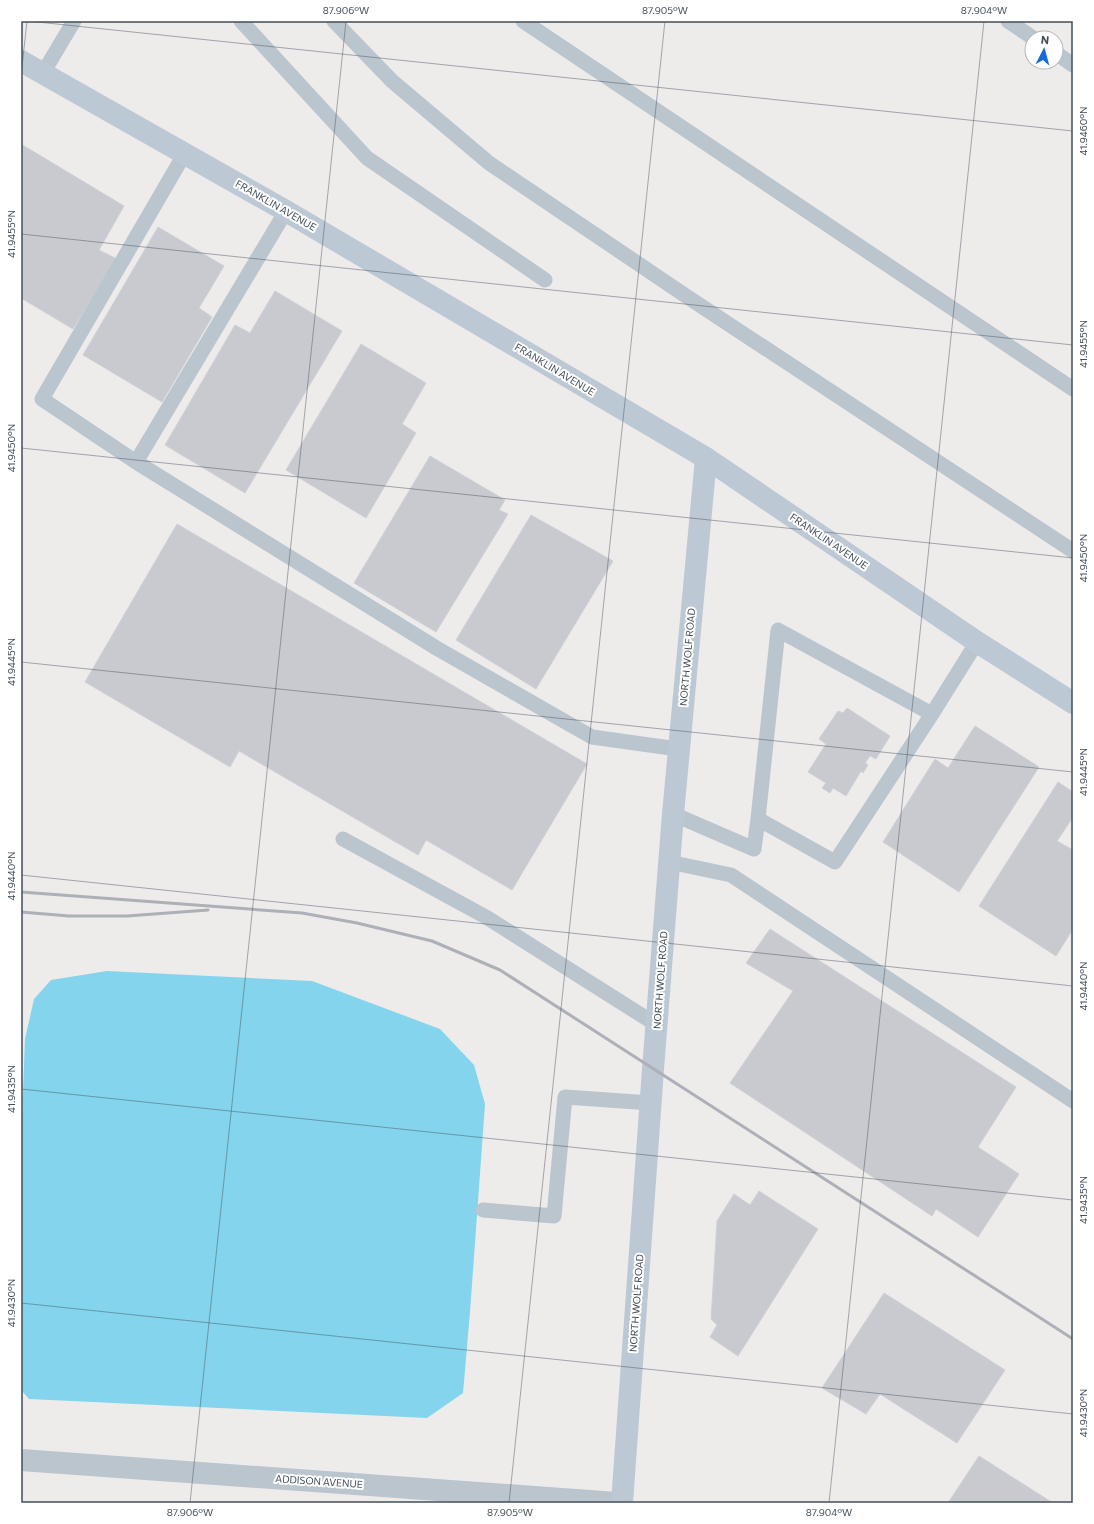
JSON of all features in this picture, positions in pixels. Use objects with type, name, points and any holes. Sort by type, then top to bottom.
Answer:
[{"type":"main road","name":"FRANKLIN AVENUE","points":[[21,61],[286,211],[706,458],[977,642],[1073,703]]},
{"type":"main road","name":"NORTH WOLF ROAD","points":[[622,1503],[678,749],[706,458]]},
{"type":"street","name":"ADDISON AVENUE","points":[[21,1460],[528,1499],[617,1503]]},
{"type":"lane","points":[[43,73],[74,21]]},
{"type":"lane","points":[[242,21],[367,158],[545,280]]},
{"type":"lane","points":[[334,21],[392,81],[489,163],[692,300],[1073,551]]},
{"type":"lane","points":[[523,21],[1073,389]]},
{"type":"lane","points":[[1008,21],[1024,31]]},
{"type":"lane","points":[[1064,59],[1073,65]]},
{"type":"lane","points":[[185,153],[42,399],[136,462],[438,649],[592,737],[678,749]]},
{"type":"lane","points":[[136,462],[286,211]]},
{"type":"lane","points":[[673,814],[754,849],[778,630],[932,714]]},
{"type":"lane","points":[[758,819],[835,862],[932,714],[977,642]]},
{"type":"lane","points":[[343,839],[486,917],[657,1025]]},
{"type":"lane","points":[[669,862],[731,875],[1073,1101]]},
{"type":"lane","points":[[483,1210],[554,1216],[565,1097],[651,1103]]},
{"type":"water","points":[[107,971],[312,981],[440,1029],[474,1065],[485,1104],[463,1393],[427,1418],[29,1399],[21,1390],[21,1145],[25,1039],[34,999],[51,980]]},
{"type":"building","points":[[21,144],[124,206],[99,250],[117,259],[73,329],[21,298]]},
{"type":"building","points":[[158,227],[224,266],[199,308],[212,317],[162,402],[83,355]]},
{"type":"building","points":[[275,291],[342,331],[245,493],[165,445],[235,325],[250,333]]},
{"type":"building","points":[[361,344],[426,383],[402,424],[416,433],[366,518],[286,470]]},
{"type":"building","points":[[430,456],[505,500],[499,510],[508,514],[436,632],[354,583]]},
{"type":"building","points":[[531,515],[613,561],[536,689],[456,640]]},
{"type":"building","points":[[177,524],[587,764],[512,890],[426,840],[418,855],[239,751],[230,767],[85,682]]},
{"type":"building","points":[[847,708],[890,736],[876,759],[870,756],[865,763],[868,765],[863,773],[861,771],[846,796],[833,788],[830,793],[822,788],[826,783],[808,772],[826,744],[819,739],[838,711],[843,713]]},
{"type":"building","points":[[975,726],[1039,767],[959,892],[883,842],[935,759],[948,768]]},
{"type":"building","points":[[1058,782],[1073,792],[1073,817],[1057,841],[1073,850],[1073,929],[1056,956],[979,906]]},
{"type":"building","points":[[770,929],[1016,1087],[978,1147],[1019,1174],[978,1237],[936,1209],[932,1216],[730,1083],[793,991],[746,963]]},
{"type":"building","points":[[759,1191],[818,1229],[738,1356],[710,1337],[717,1325],[711,1319],[717,1221],[734,1194],[750,1205]]},
{"type":"building","points":[[884,1293],[1005,1370],[957,1443],[880,1394],[866,1414],[822,1388]]},
{"type":"building","points":[[979,1456],[1053,1503],[948,1503]]},
{"type":"railway","points":[[21,892],[302,913],[357,923],[432,941],[500,970],[1073,1339]]},
{"type":"railway","points":[[21,912],[69,916],[127,916],[208,910]]}]
